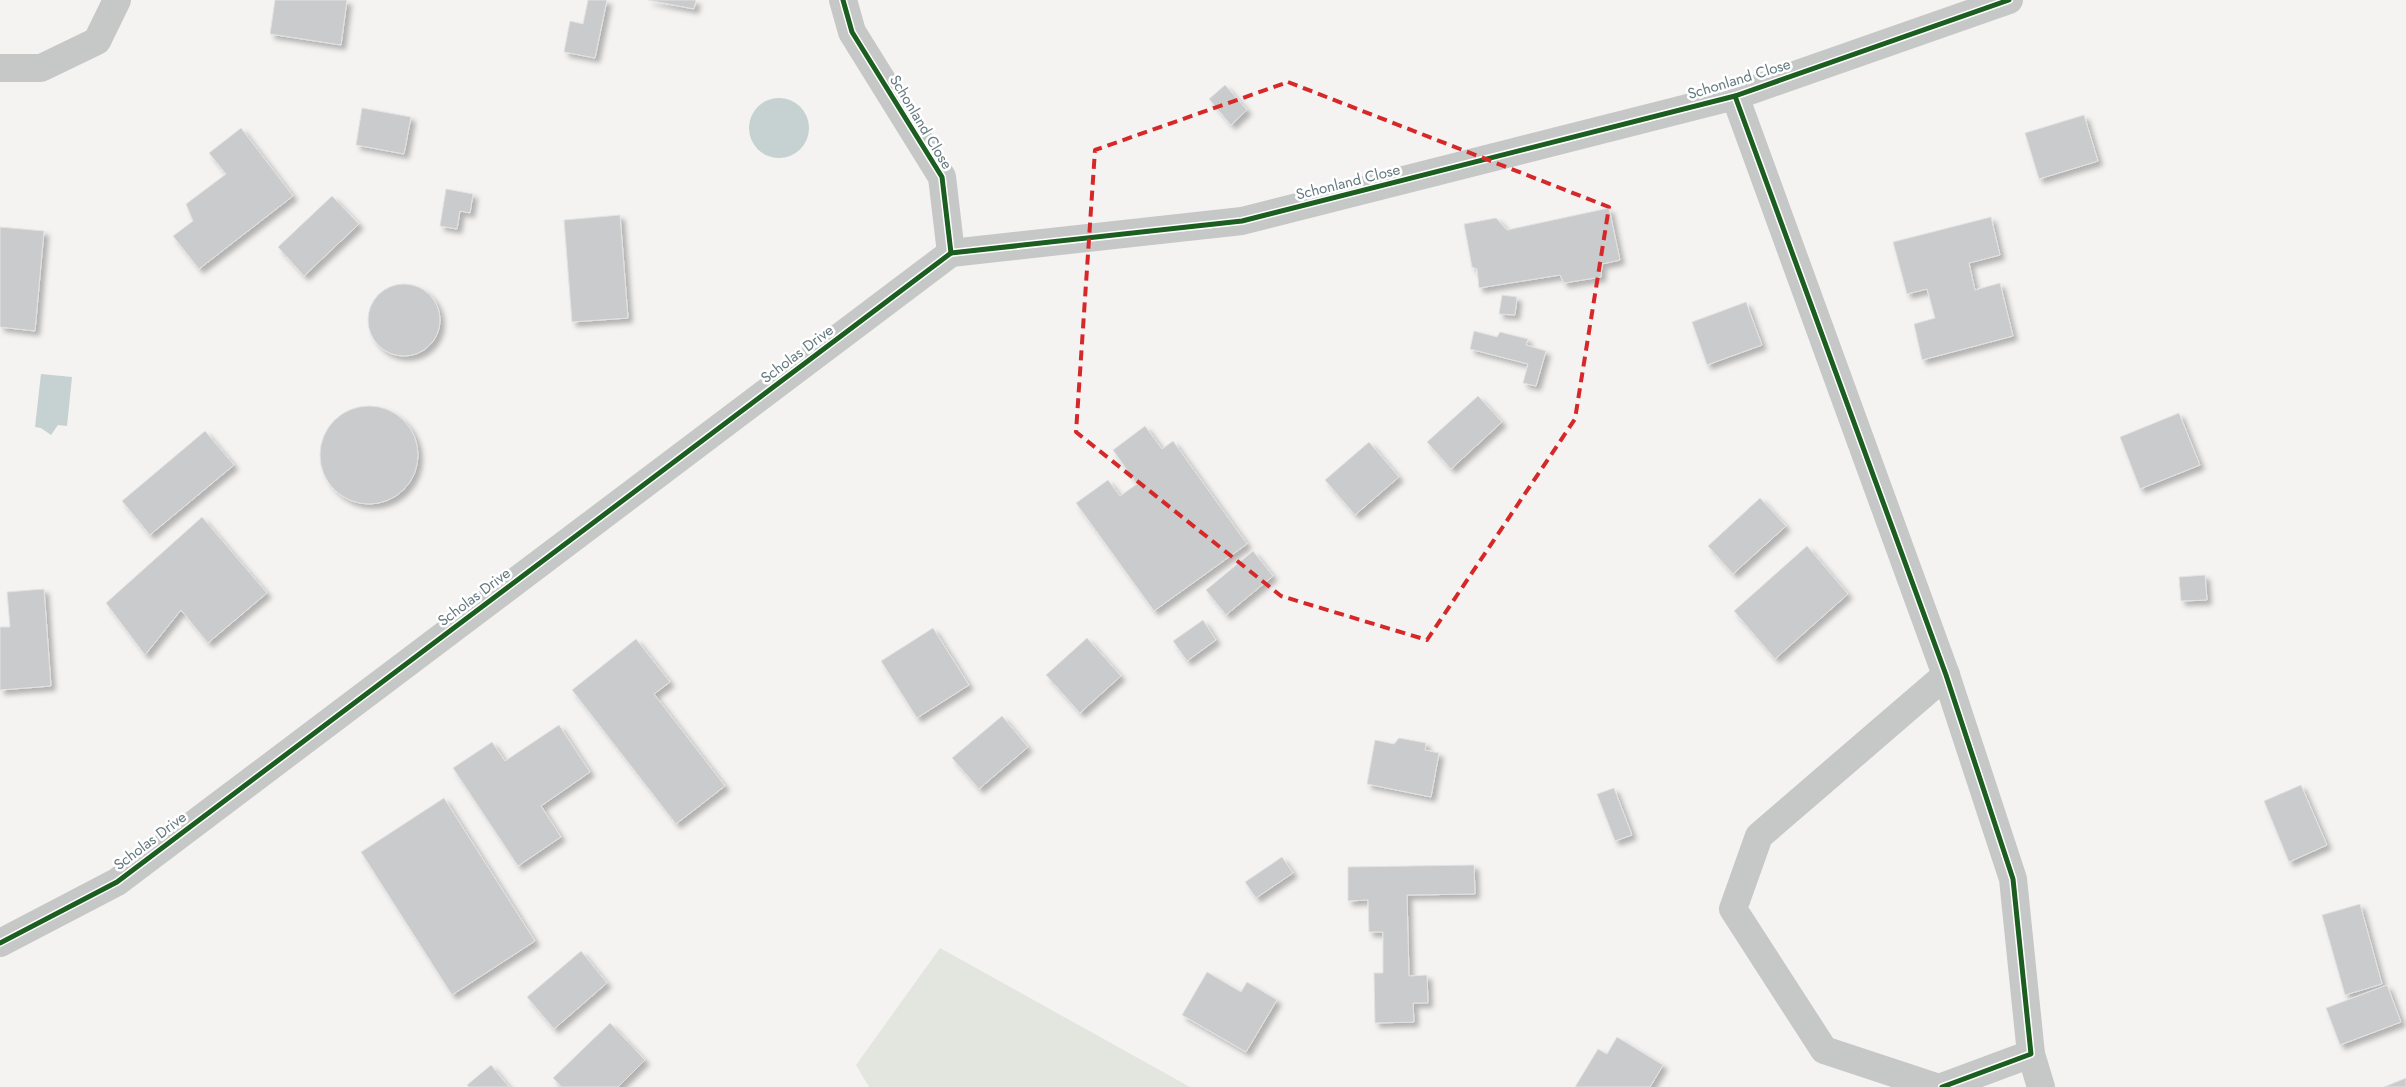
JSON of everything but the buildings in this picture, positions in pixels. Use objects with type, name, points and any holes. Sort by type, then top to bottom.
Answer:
[{"type":"street","points":[[0,68],[41,68],[98,41],[117,0]]},
{"type":"street","name":"Schonland Close","points":[[843,0],[852,32],[942,177],[951,253],[1242,221],[1735,96],[2009,0]]},
{"type":"street","points":[[1735,96],[1946,675],[2013,879],[2031,1054],[2041,1087]]},
{"type":"street","name":"Scholas Drive","points":[[0,943],[117,882],[951,253]]},
{"type":"street","points":[[1936,1087],[1824,1050],[1733,909],[1759,836],[1946,675]]},
{"type":"street","points":[[1942,1087],[2031,1054]]},
{"type":"highlighted area","points":[[1288,82],[1609,207],[1575,419],[1427,640],[1281,596],[1076,432],[1095,150]]},
{"type":"shaded area","points":[[779,98],[796,103],[804,111],[809,128],[804,145],[796,153],[779,158],[762,153],[754,145],[749,128],[754,111],[762,103]]},
{"type":"shaded area","points":[[41,374],[72,377],[67,426],[58,425],[51,435],[41,428],[35,427]]},
{"type":"shaded area","points":[[940,948],[1190,1087],[869,1087],[856,1065]]},
{"type":"cycle path","points":[[843,0],[852,32],[942,177],[951,253],[1242,221],[1735,96],[2009,0]]},
{"type":"cycle path","points":[[1735,96],[1946,675],[2013,879],[2031,1054],[1942,1087]]},
{"type":"cycle path","points":[[0,943],[117,882],[951,253]]}]
